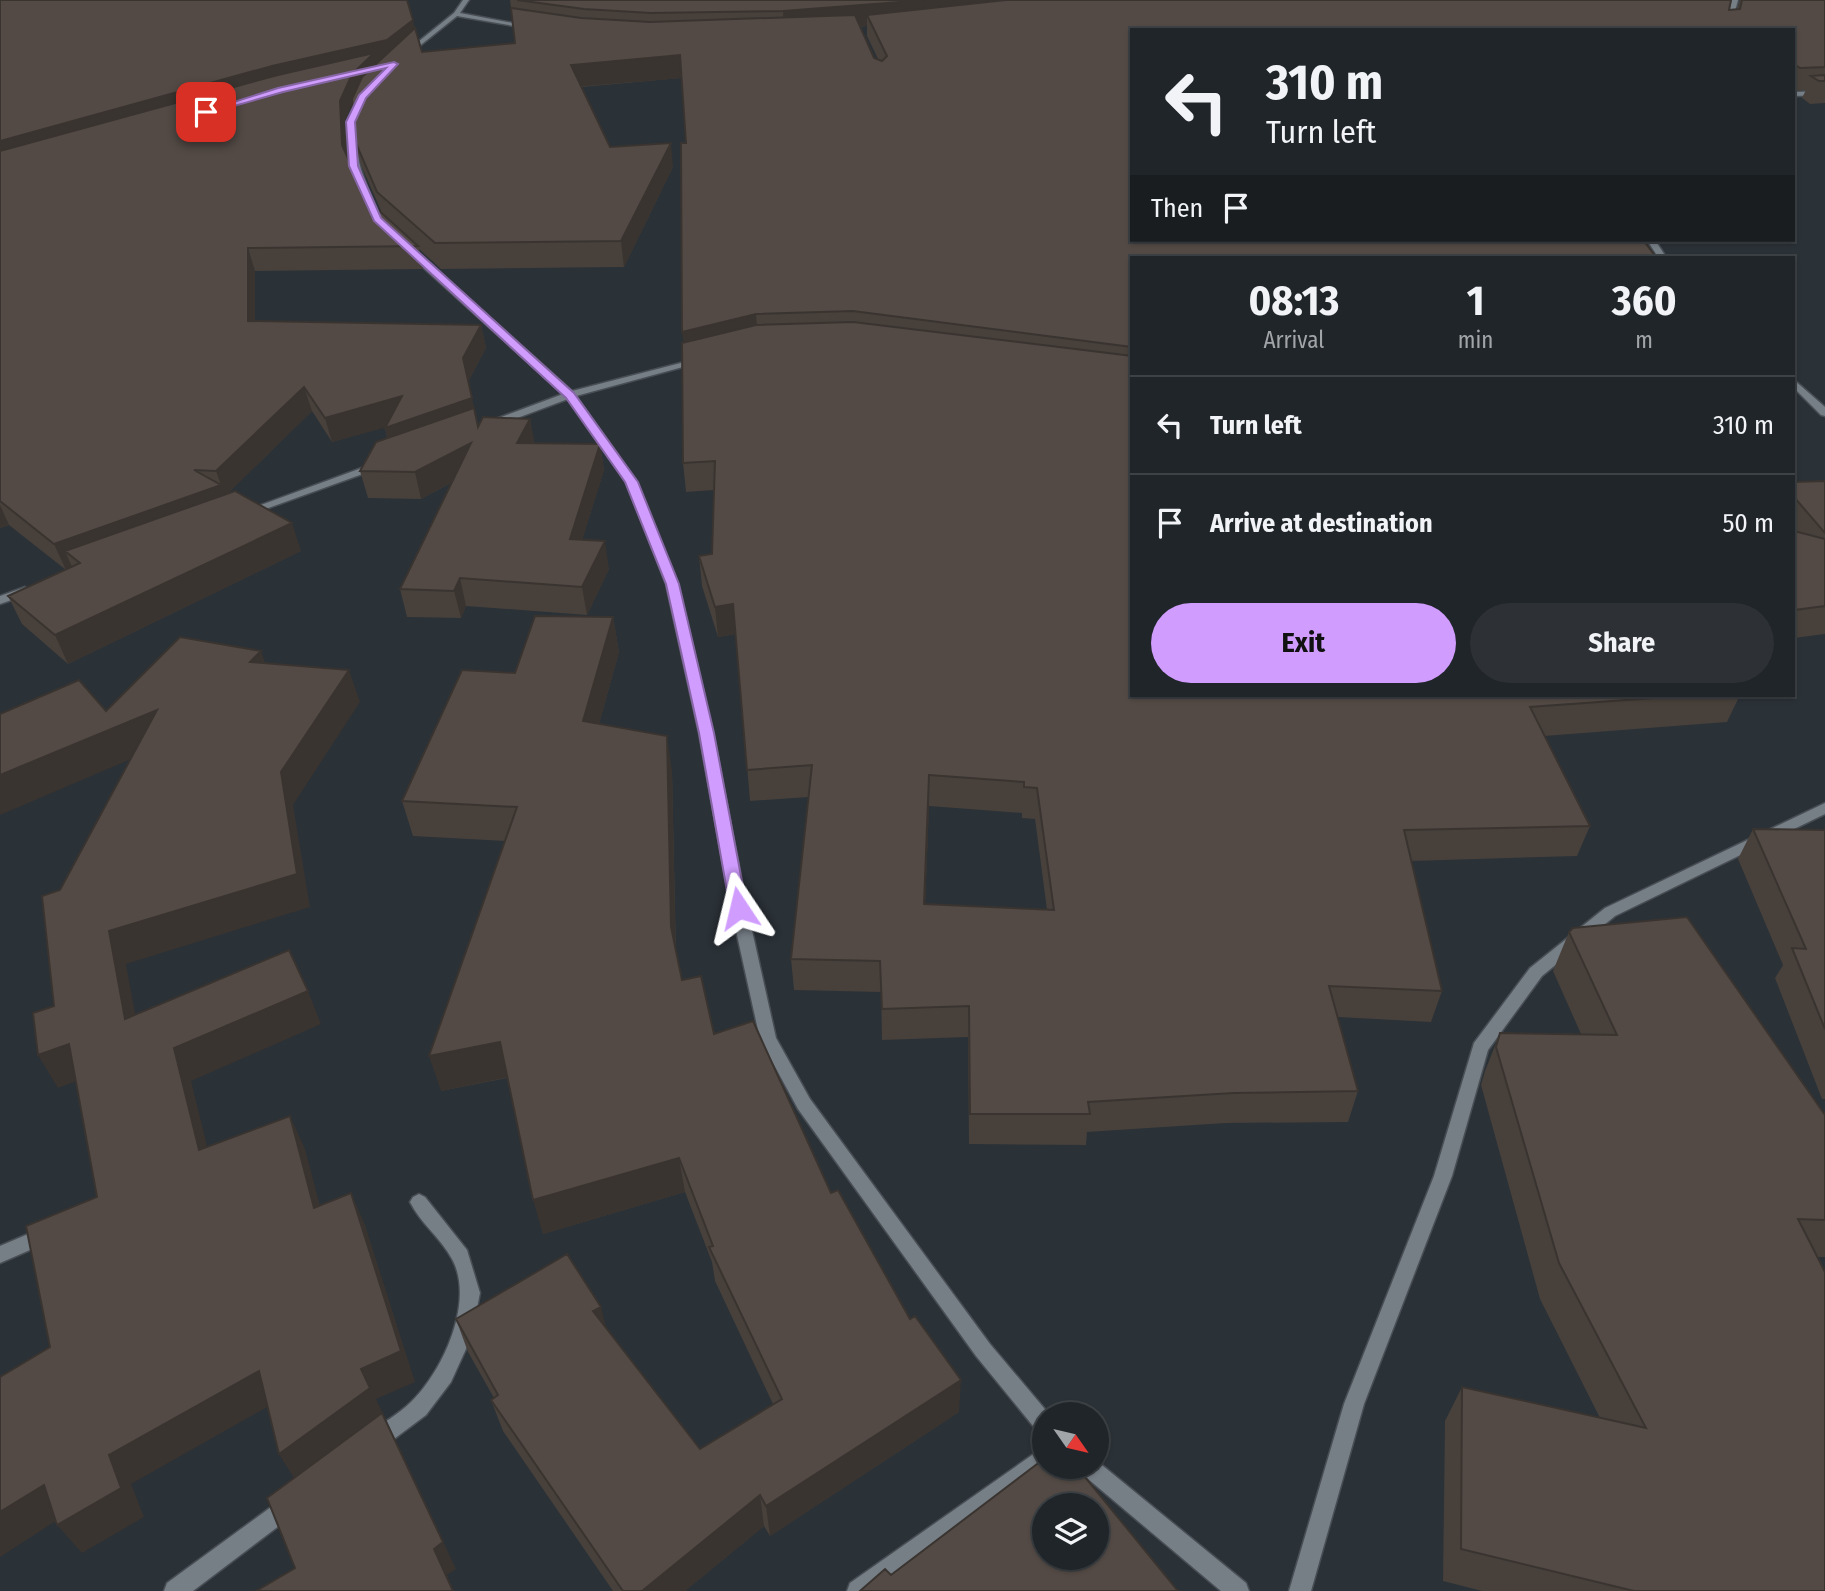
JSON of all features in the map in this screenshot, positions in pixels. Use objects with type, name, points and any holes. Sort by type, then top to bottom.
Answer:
[{"type":"street","points":[[394,64],[456,14],[466,0]]},
{"type":"street","points":[[1728,28],[1735,0]]},
{"type":"street","points":[[456,14],[543,29]]},
{"type":"street","points":[[370,89],[362,97],[351,122],[354,166],[377,219],[570,395],[631,482],[672,584],[706,733],[739,908],[768,1039],[803,1104],[983,1350],[1032,1409]]},
{"type":"street","points":[[1795,94],[1825,93]]},
{"type":"street","points":[[478,429],[570,395],[718,356]]},
{"type":"street","points":[[1795,384],[1825,413]]},
{"type":"street","points":[[1795,396],[1807,396]]},
{"type":"street","points":[[231,518],[387,462]]},
{"type":"street","points":[[0,600],[38,587]]},
{"type":"street","points":[[1300,1591],[1354,1404],[1443,1176],[1480,1048],[1536,972],[1610,912],[1825,808]]},
{"type":"street","points":[[364,1449],[419,1408],[444,1375],[461,1338],[471,1293],[461,1256],[419,1202]]},
{"type":"street","points":[[0,1255],[66,1226]]},
{"type":"street","points":[[858,1591],[1032,1465]]},
{"type":"street","points":[[1104,1479],[1238,1591]]},
{"type":"street","points":[[176,1591],[309,1491]]},
{"type":"building","points":[[0,0],[407,0],[413,20],[387,40],[272,66],[0,141]]},
{"type":"building","points":[[517,0],[926,0],[783,11],[651,13],[584,9]]},
{"type":"building","points":[[1006,0],[1731,0],[1729,10],[1740,9],[1742,0],[1825,0],[1825,67],[1800,68],[1795,65],[1795,28],[1130,28],[1130,242],[1645,242],[1655,256],[1130,256],[1130,347],[853,311],[756,314],[682,332],[681,143],[686,143],[680,55],[571,65],[610,147],[671,143],[621,241],[435,243],[377,192],[355,141],[352,99],[362,77],[415,28],[422,52],[515,43],[511,8],[581,18],[650,22],[855,15],[874,58],[882,61],[887,56],[867,15]]},
{"type":"building","points":[[374,53],[352,74],[340,101],[342,145],[366,199],[418,246],[248,248],[248,321],[481,325],[463,358],[472,398],[385,428],[402,396],[325,418],[304,387],[216,471],[194,470],[221,485],[54,544],[0,501],[0,151],[278,75]]},
{"type":"building","points":[[1825,75],[1825,81],[1811,76]]},
{"type":"building","points":[[853,322],[1130,356],[1130,697],[1668,697],[1530,707],[1590,826],[1404,830],[1442,991],[1329,986],[1358,1091],[1233,1093],[1088,1102],[1090,1114],[970,1114],[969,1006],[882,1009],[880,961],[791,959],[812,765],[747,770],[733,604],[715,607],[699,556],[712,554],[715,461],[683,463],[682,343],[756,325]],"holes":[[[929,775],[1024,782],[1024,787],[1037,788],[1054,910],[924,904]]]},
{"type":"building","points":[[474,408],[478,427],[483,417],[530,419],[517,443],[600,444],[570,539],[605,541],[582,587],[460,578],[454,591],[400,589],[471,443],[415,472],[360,471],[376,442]]},
{"type":"building","points":[[1825,481],[1825,533],[1795,498],[1795,482]]},
{"type":"building","points":[[235,491],[292,523],[55,635],[8,596],[80,563],[65,551]]},
{"type":"building","points":[[1795,531],[1825,539],[1825,606],[1795,610]]},
{"type":"building","points":[[535,616],[613,617],[583,721],[667,736],[671,927],[682,980],[701,976],[714,1034],[753,1021],[831,1193],[838,1190],[910,1319],[915,1316],[961,1380],[766,1506],[760,1495],[642,1591],[623,1591],[491,1400],[498,1395],[456,1319],[567,1254],[601,1307],[593,1311],[700,1449],[782,1399],[709,1247],[713,1246],[679,1158],[533,1200],[500,1042],[429,1056],[517,807],[402,801],[462,670],[515,673]]},
{"type":"building","points":[[180,637],[261,651],[250,662],[349,670],[281,772],[297,874],[109,931],[125,1019],[289,950],[308,991],[174,1048],[199,1150],[290,1116],[314,1208],[351,1193],[401,1351],[361,1369],[370,1388],[279,1454],[259,1371],[109,1455],[121,1488],[57,1525],[44,1485],[0,1512],[0,1377],[50,1347],[26,1226],[97,1197],[69,1044],[38,1055],[33,1013],[54,1006],[42,896],[60,890],[157,710],[0,775],[0,714],[79,680],[106,711]]},
{"type":"building","points":[[1753,829],[1825,830],[1825,1029],[1792,948],[1806,949]]},
{"type":"building","points":[[1687,917],[1825,1115],[1825,1220],[1798,1219],[1825,1272],[1825,1591],[1634,1591],[1461,1549],[1462,1387],[1646,1428],[1559,1263],[1496,1047],[1500,1033],[1617,1035],[1569,932],[1573,928]]},
{"type":"building","points":[[382,1413],[443,1542],[434,1549],[453,1591],[256,1591],[295,1568],[267,1498]]},
{"type":"building","points":[[1032,1468],[1032,1479],[1087,1479],[1098,1493],[1032,1493],[1032,1570],[1109,1570],[1109,1506],[1178,1591],[860,1591],[885,1569],[891,1575]]},
{"type":"route","points":[[206,112],[281,90],[394,64],[362,97],[351,122],[354,166],[377,219],[436,277],[570,395],[631,482],[672,584],[706,733],[739,908]]}]
